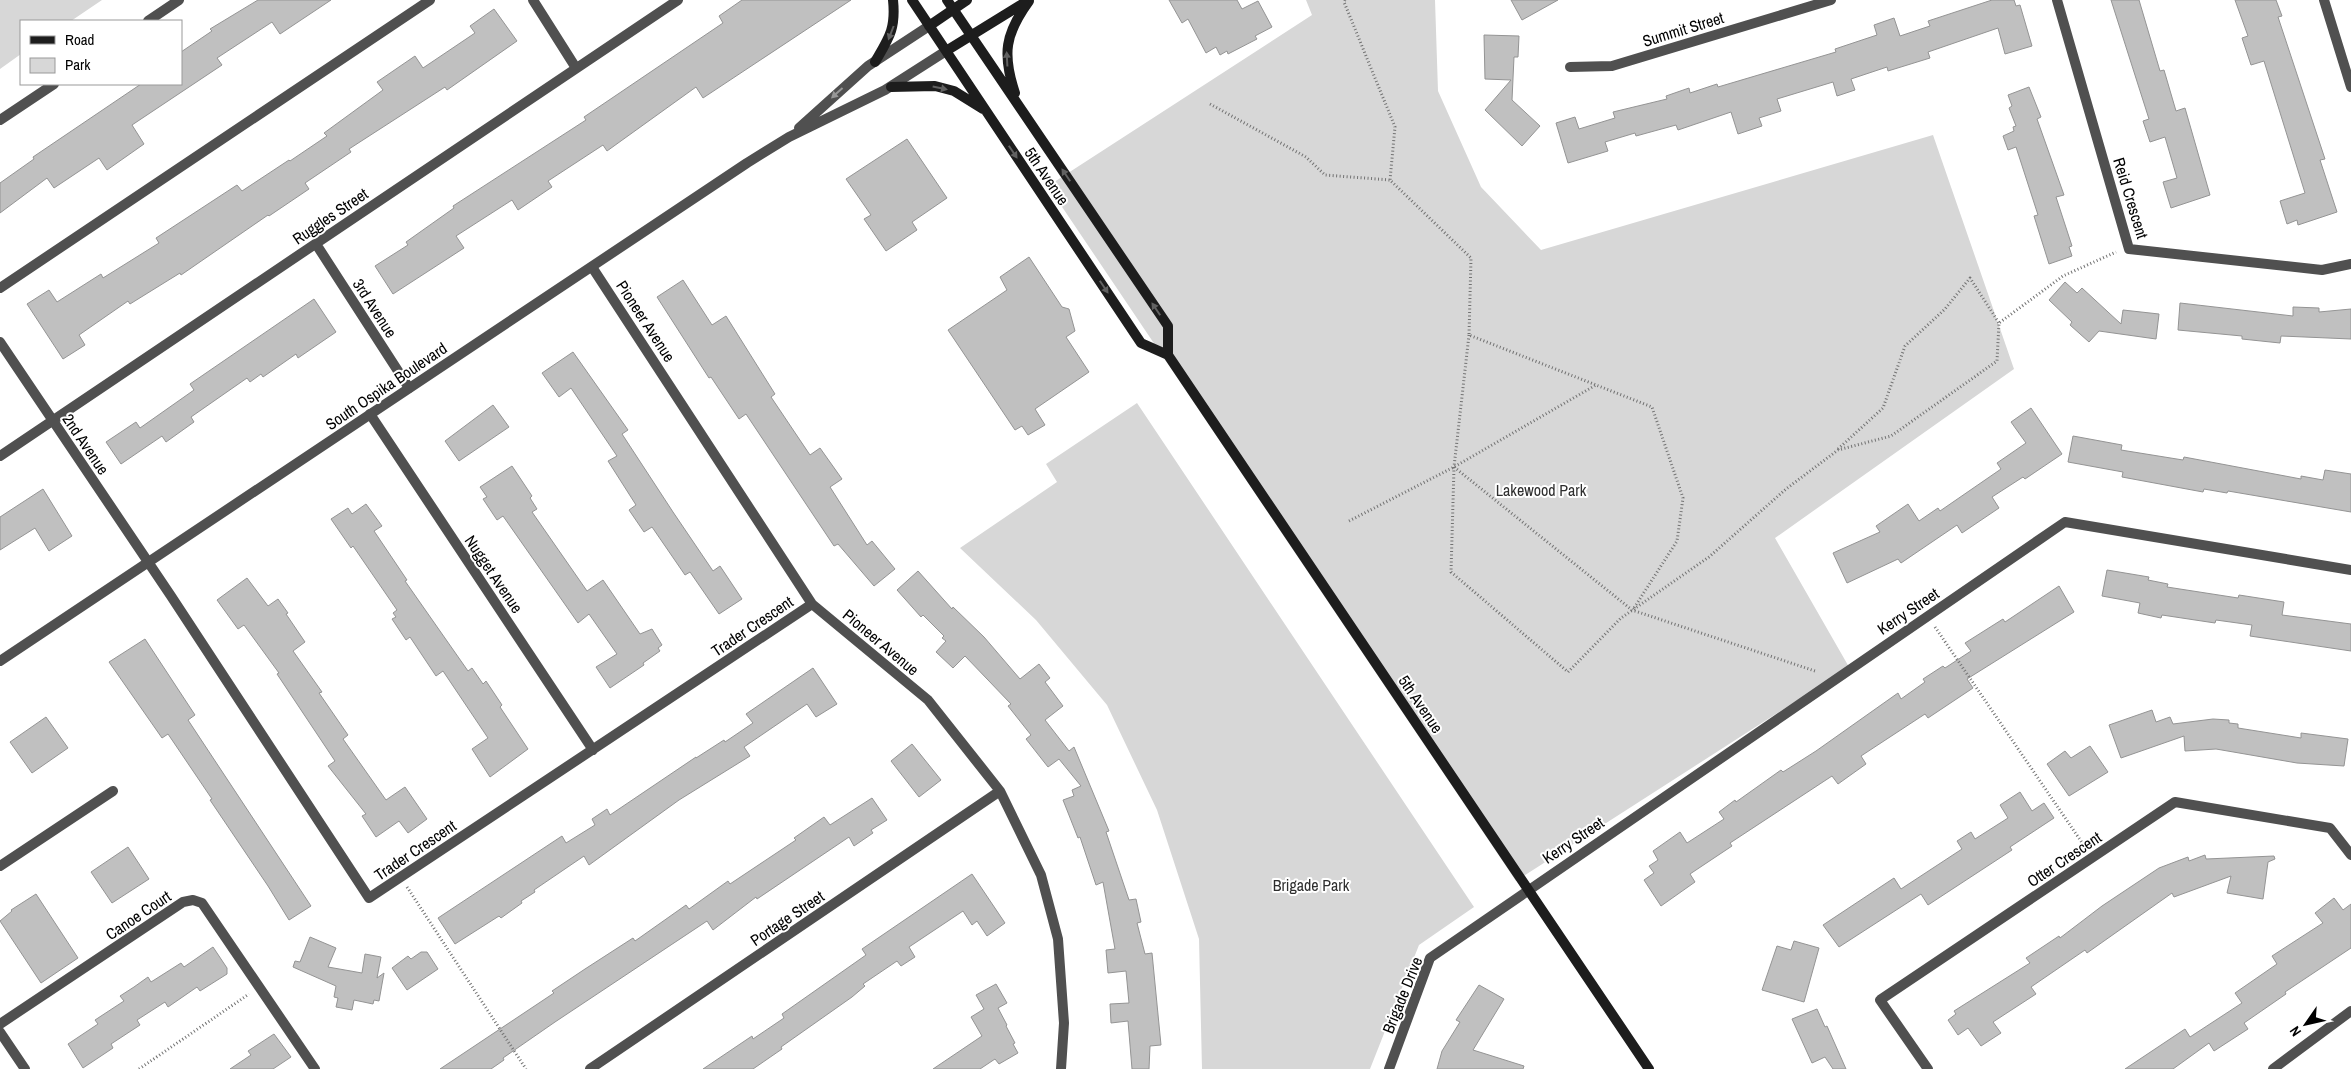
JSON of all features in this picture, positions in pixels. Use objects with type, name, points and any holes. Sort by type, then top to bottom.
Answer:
[{"type":"main road","points":[[874,62],[892,34],[895,19],[893,0]]},
{"type":"main road","name":"5th Avenue","points":[[912,0],[1141,343],[1168,355],[1649,1069]]},
{"type":"main road","name":"South Ospika Boulevard","points":[[929,26],[950,4],[967,0]]},
{"type":"main road","points":[[1020,106],[1007,67],[1006,54],[1012,25],[1030,0]]},
{"type":"main road","name":"South Ospika Boulevard","points":[[946,51],[1030,0]]},
{"type":"main road","name":"5th Avenue","points":[[950,4],[1168,326],[1168,355]]},
{"type":"main road","points":[[891,86],[935,86],[954,91],[986,111]]},
{"type":"street","points":[[149,20],[179,0]]},
{"type":"street","points":[[0,288],[430,0]]},
{"type":"street","points":[[533,0],[576,68]]},
{"type":"street","name":"Ruggles Street","points":[[0,456],[678,0]]},
{"type":"street","name":"Summit Street","points":[[1570,67],[1612,66],[1831,0]]},
{"type":"street","name":"Reid Crescent","points":[[2058,0],[2129,249],[2322,270],[2351,264]]},
{"type":"street","points":[[2324,0],[2351,86]]},
{"type":"street","name":"South Ospika Boulevard","points":[[789,137],[874,62],[929,26]]},
{"type":"street","name":"South Ospika Boulevard","points":[[0,661],[789,137],[891,86],[946,51]]},
{"type":"street","points":[[0,120],[52,85]]},
{"type":"street","name":"3rd Avenue","points":[[316,244],[409,388]]},
{"type":"street","name":"Pioneer Avenue","points":[[592,267],[812,604],[928,700],[1000,791],[1041,875],[1058,939],[1064,1022],[1061,1069]]},
{"type":"street","name":"2nd Avenue","points":[[0,342],[149,562]]},
{"type":"street","name":"Nugget Avenue","points":[[370,414],[593,750]]},
{"type":"street","name":"Kerry Street","points":[[1528,889],[2065,522],[2351,570]]},
{"type":"street","name":"Trader Crescent","points":[[149,562],[369,898],[812,604]]},
{"type":"street","points":[[0,866],[113,791]]},
{"type":"street","name":"Portage Street","points":[[590,1069],[1000,791]]},
{"type":"street","name":"Otter Crescent","points":[[1928,1069],[1880,1000],[2175,802],[2330,828],[2351,855]]},
{"type":"street","name":"Brigade Drive","points":[[1389,1069],[1430,958],[1528,889]]},
{"type":"street","name":"Canoe Court","points":[[0,1024],[183,902],[193,900],[202,903],[316,1069]]},
{"type":"street","points":[[2273,1069],[2351,1011]]},
{"type":"street","points":[[0,1032],[25,1069]]},
{"type":"path","points":[[1345,0],[1395,127],[1390,180]]},
{"type":"path","points":[[1210,104],[1306,156],[1325,175],[1390,180],[1470,258],[1469,335],[1454,467],[1451,572],[1568,672],[1621,618],[1709,557],[1786,489],[1838,450],[1883,408],[1905,346],[1945,309],[1970,278],[1999,323],[1997,361],[1891,436],[1838,450]]},
{"type":"path","points":[[1999,323],[2063,276],[2112,253],[2129,249]]},
{"type":"path","points":[[1469,335],[1652,407],[1683,498],[1677,540],[1632,610]]},
{"type":"path","points":[[1349,521],[1454,467],[1597,385]]},
{"type":"path","points":[[1454,467],[1632,610],[1815,671]]},
{"type":"path","points":[[1928,616],[2092,858]]},
{"type":"path","points":[[400,877],[526,1069]]},
{"type":"path","points":[[139,1069],[260,987]]},
{"type":"green space","points":[[0,0],[102,0],[72,20],[20,20],[20,55],[0,69]]},
{"type":"green space","name":"Lakewood Park","points":[[1306,0],[1435,0],[1438,91],[1481,187],[1541,250],[1933,135],[2014,369],[1775,538],[1849,667],[1516,881],[1048,186],[1312,15]]},
{"type":"green space","name":"Brigade Park","points":[[1137,403],[1474,907],[1419,945],[1370,1069],[1202,1069],[1199,939],[1157,810],[1107,705],[1036,620],[960,548],[1057,482],[1046,464]]},
{"type":"building","points":[[258,0],[331,0],[280,34],[272,22],[217,58],[222,65],[132,125],[144,144],[107,170],[99,158],[54,188],[47,178],[0,213],[0,183],[34,159],[33,157],[140,85],[182,85],[182,51],[212,31],[210,29]]},
{"type":"building","points":[[742,0],[851,0],[703,98],[696,87],[607,151],[603,145],[548,181],[552,187],[518,210],[512,200],[456,236],[464,248],[393,294],[375,266],[408,245],[406,242],[454,208],[453,206],[586,120],[584,117],[723,23],[719,16]]},
{"type":"building","points":[[1169,0],[1237,0],[1242,9],[1258,1],[1272,27],[1255,36],[1257,39],[1228,54],[1227,51],[1220,55],[1216,47],[1206,53],[1188,19],[1182,23]]},
{"type":"building","points":[[1511,0],[1558,0],[1522,20]]},
{"type":"building","points":[[1992,0],[2014,0],[2016,6],[2020,5],[2032,46],[2005,54],[1998,28],[1928,52],[1930,58],[1888,71],[1887,67],[1851,79],[1855,90],[1837,96],[1833,82],[1777,99],[1781,111],[1759,118],[1762,126],[1738,134],[1731,112],[1678,130],[1676,125],[1636,136],[1635,133],[1605,142],[1608,151],[1568,163],[1556,123],[1575,117],[1579,129],[1615,118],[1613,112],[1667,99],[1666,96],[1689,88],[1690,93],[1717,84],[1718,87],[1836,52],[1835,49],[1877,35],[1874,25],[1894,18],[1900,36],[1930,26],[1928,21]]},
{"type":"building","points":[[2111,0],[2139,0],[2160,71],[2164,70],[2176,111],[2185,108],[2210,195],[2171,208],[2163,182],[2177,178],[2165,137],[2150,142],[2143,121],[2149,119]]},
{"type":"building","points":[[2235,0],[2276,0],[2282,16],[2278,17],[2325,159],[2320,160],[2337,212],[2298,225],[2297,220],[2287,224],[2280,201],[2305,193],[2264,61],[2251,65],[2242,38],[2248,36]]},
{"type":"building","points":[[494,9],[517,41],[447,90],[445,87],[349,149],[351,152],[305,183],[309,189],[269,216],[181,275],[180,273],[130,304],[128,301],[79,335],[85,345],[63,359],[27,304],[49,290],[57,302],[101,274],[103,278],[159,243],[156,238],[237,185],[242,191],[290,161],[327,136],[324,133],[383,90],[377,82],[415,56],[423,68],[475,33],[470,26]]},
{"type":"building","points":[[1484,35],[1519,36],[1518,57],[1514,57],[1512,100],[1540,126],[1522,146],[1485,110],[1511,80],[1485,79]]},
{"type":"building","points":[[2029,87],[2041,117],[2037,119],[2064,195],[2056,197],[2072,246],[2069,247],[2072,256],[2049,264],[2034,216],[2038,215],[2016,147],[2008,150],[2003,136],[2014,131],[2013,127],[2016,126],[2009,108],[2012,106],[2008,95]]},
{"type":"building","points":[[907,139],[947,198],[912,222],[917,230],[886,251],[864,219],[871,215],[846,179]]},
{"type":"building","points":[[1029,257],[1062,307],[1069,309],[1075,331],[1066,337],[1089,372],[1035,409],[1045,425],[1028,435],[1022,426],[1015,430],[948,330],[1007,290],[1000,277]]},
{"type":"building","points":[[683,280],[712,325],[726,316],[775,394],[771,397],[810,455],[820,448],[842,479],[830,487],[867,545],[872,541],[895,569],[874,586],[838,544],[834,546],[746,414],[739,419],[711,377],[709,378],[657,297]]},
{"type":"building","points":[[2065,282],[2077,293],[2082,288],[2121,324],[2123,310],[2159,314],[2156,339],[2099,331],[2089,342],[2070,325],[2072,322],[2049,300]]},
{"type":"building","points":[[314,299],[336,332],[298,358],[296,354],[263,377],[261,374],[250,382],[247,378],[191,417],[194,422],[166,442],[162,436],[121,464],[106,442],[136,422],[140,428],[194,390],[190,384]]},
{"type":"building","points":[[2180,303],[2293,316],[2293,307],[2319,308],[2319,312],[2351,309],[2351,339],[2281,336],[2280,343],[2242,339],[2242,336],[2178,330]]},
{"type":"building","points":[[573,352],[628,430],[622,434],[713,571],[720,566],[742,599],[719,614],[690,572],[685,575],[652,527],[644,532],[629,510],[636,505],[608,461],[617,456],[571,388],[559,397],[542,373]]},
{"type":"building","points":[[493,405],[509,427],[459,461],[445,441]]},
{"type":"building","points":[[2031,408],[2062,454],[2025,479],[2023,477],[1992,497],[1999,508],[1962,533],[1957,525],[1901,563],[1898,559],[1847,583],[1833,553],[1880,532],[1876,526],[1908,504],[1919,521],[1938,508],[1940,511],[2001,469],[1997,463],[2026,443],[2011,422]]},
{"type":"building","points":[[2073,436],[2122,445],[2121,450],[2183,460],[2184,457],[2301,479],[2301,476],[2323,480],[2325,470],[2351,474],[2351,512],[2228,491],[2227,493],[2204,489],[2203,492],[2122,477],[2123,472],[2068,462]]},
{"type":"building","points":[[512,466],[532,496],[530,498],[537,509],[532,512],[587,591],[603,580],[640,634],[652,629],[662,645],[658,648],[660,651],[643,663],[644,665],[610,688],[596,667],[617,654],[589,614],[578,623],[503,516],[497,520],[483,499],[487,497],[480,487]]},
{"type":"building","points":[[43,489],[72,536],[49,551],[35,528],[0,550],[0,517]]},
{"type":"building","points":[[366,504],[382,526],[374,531],[407,580],[405,581],[468,671],[472,668],[483,684],[486,681],[502,705],[500,707],[528,749],[490,777],[472,749],[488,738],[443,671],[436,676],[410,637],[406,640],[392,619],[396,617],[393,613],[397,610],[353,546],[351,548],[331,519],[348,508],[352,514]]},
{"type":"building","points":[[2107,570],[2149,577],[2148,580],[2168,584],[2167,587],[2238,598],[2239,595],[2284,602],[2282,615],[2351,624],[2351,651],[2250,636],[2252,625],[2216,620],[2215,623],[2162,615],[2161,618],[2138,613],[2140,603],[2102,596]]},
{"type":"building","points":[[918,571],[952,609],[953,607],[984,637],[1020,679],[1039,664],[1050,678],[1045,682],[1063,706],[1045,720],[1069,751],[1074,747],[1109,831],[1106,832],[1129,900],[1136,899],[1141,922],[1137,923],[1145,954],[1152,953],[1161,1045],[1150,1046],[1149,1069],[1132,1069],[1128,1021],[1111,1023],[1110,1004],[1129,1003],[1126,971],[1108,973],[1106,950],[1115,949],[1103,882],[1096,885],[1080,837],[1078,838],[1063,800],[1074,796],[1072,790],[1081,786],[1059,759],[1048,767],[1026,739],[1031,735],[1008,706],[1011,704],[965,656],[953,668],[936,652],[946,641],[942,638],[944,636],[923,615],[921,617],[897,590]]},
{"type":"building","points":[[247,578],[268,606],[278,599],[288,613],[286,614],[305,642],[293,651],[322,692],[319,693],[348,735],[343,739],[386,800],[405,787],[427,819],[408,833],[399,821],[376,837],[362,816],[366,814],[328,766],[335,761],[277,674],[279,673],[244,625],[238,629],[217,600]]},
{"type":"building","points":[[2059,586],[2074,612],[1967,679],[1973,688],[1928,718],[1925,714],[1861,756],[1866,764],[1838,784],[1832,776],[1730,843],[1732,846],[1690,874],[1695,882],[1661,906],[1644,880],[1654,873],[1649,866],[1658,860],[1653,851],[1680,832],[1687,843],[1724,819],[1719,812],[1735,800],[1736,802],[1781,770],[1783,772],[1816,751],[1898,693],[1901,699],[1925,682],[1923,679],[1943,666],[1945,668],[1971,651],[1965,643],[2003,619],[2005,622]]},
{"type":"building","points":[[145,639],[195,715],[188,720],[311,906],[289,920],[168,734],[162,738],[109,662]]},
{"type":"building","points":[[813,668],[837,704],[816,717],[807,704],[744,747],[750,756],[679,800],[589,865],[584,856],[534,890],[535,892],[501,918],[499,916],[455,944],[438,918],[562,836],[566,843],[595,825],[592,819],[607,809],[610,815],[696,757],[724,740],[725,742],[753,723],[746,714]]},
{"type":"building","points":[[2152,710],[2156,722],[2170,717],[2173,724],[2213,719],[2229,720],[2229,723],[2238,724],[2238,728],[2301,738],[2301,733],[2348,739],[2344,766],[2297,763],[2216,749],[2185,751],[2184,736],[2121,758],[2109,725]]},
{"type":"building","points":[[46,717],[68,748],[32,773],[10,742]]},
{"type":"building","points":[[912,744],[941,780],[919,797],[891,761]]},
{"type":"building","points":[[2090,746],[2108,772],[2069,796],[2047,764],[2065,751],[2071,758]]},
{"type":"building","points":[[2020,792],[2032,811],[2044,803],[2054,818],[2010,847],[2012,850],[1928,905],[1921,894],[1839,947],[1823,925],[1894,878],[1901,889],[1962,849],[1957,841],[1971,832],[1975,839],[2008,818],[2000,805]]},
{"type":"building","points":[[872,798],[887,820],[871,830],[873,833],[854,846],[849,837],[757,899],[756,897],[713,930],[707,921],[555,1022],[503,1058],[504,1060],[491,1069],[440,1069],[554,993],[552,991],[633,938],[635,941],[686,905],[689,909],[728,881],[730,884],[796,840],[794,838],[824,817],[830,825]]},
{"type":"building","points":[[128,847],[149,879],[112,903],[91,872]]},
{"type":"building","points":[[2205,855],[2206,859],[2274,856],[2275,859],[2268,862],[2263,899],[2227,893],[2231,876],[2174,897],[2172,893],[2087,953],[2085,950],[2031,987],[2036,994],[1993,1022],[2001,1033],[1981,1046],[1968,1028],[1958,1035],[1948,1020],[1956,1014],[1954,1011],[2030,963],[2026,958],[2059,936],[2060,938],[2102,906],[2159,868],[2188,857],[2189,861]]},
{"type":"building","points":[[972,874],[1005,923],[987,936],[977,921],[972,925],[963,911],[909,947],[915,957],[901,966],[897,961],[863,984],[865,986],[852,997],[753,1069],[703,1069],[752,1036],[753,1039],[784,1018],[782,1014],[866,955],[862,949]]},
{"type":"building","points":[[36,894],[78,958],[41,983],[0,921],[11,910]]},
{"type":"building","points":[[2334,898],[2343,910],[2351,904],[2351,948],[2285,992],[2286,994],[2244,1023],[2248,1029],[2214,1051],[2209,1043],[2173,1069],[2125,1069],[2185,1029],[2190,1037],[2242,1003],[2235,993],[2277,964],[2272,956],[2323,923],[2315,913]]},
{"type":"building","points":[[310,937],[336,948],[328,967],[362,973],[365,954],[381,957],[377,978],[384,973],[379,1001],[374,1000],[373,1004],[354,1000],[352,1010],[336,1007],[338,998],[334,997],[336,986],[293,967],[295,961],[300,962]]},
{"type":"building","points":[[1794,941],[1819,948],[1804,1002],[1762,990],[1777,946],[1791,950]]},
{"type":"building","points":[[213,947],[227,968],[227,974],[200,991],[197,987],[168,1007],[165,1002],[137,1020],[140,1025],[111,1044],[113,1048],[83,1068],[68,1044],[98,1024],[95,1020],[124,1001],[120,996],[148,977],[151,982],[181,963],[184,967]]},
{"type":"building","points":[[421,952],[427,952],[438,969],[407,990],[392,968],[408,956],[411,959]]},
{"type":"building","points":[[996,984],[1007,1003],[998,1008],[1018,1053],[999,1064],[995,1059],[980,1069],[933,1069],[982,1036],[971,1017],[984,1009],[976,995]]},
{"type":"building","points":[[1479,985],[1504,999],[1473,1050],[1524,1066],[1523,1069],[1437,1069],[1442,1051],[1460,1022],[1456,1020]]},
{"type":"building","points":[[1817,1009],[1825,1027],[1827,1026],[1846,1069],[1833,1069],[1825,1057],[1812,1063],[1792,1019]]},
{"type":"building","points":[[274,1034],[291,1057],[273,1069],[230,1069],[251,1055],[248,1051]]}]
